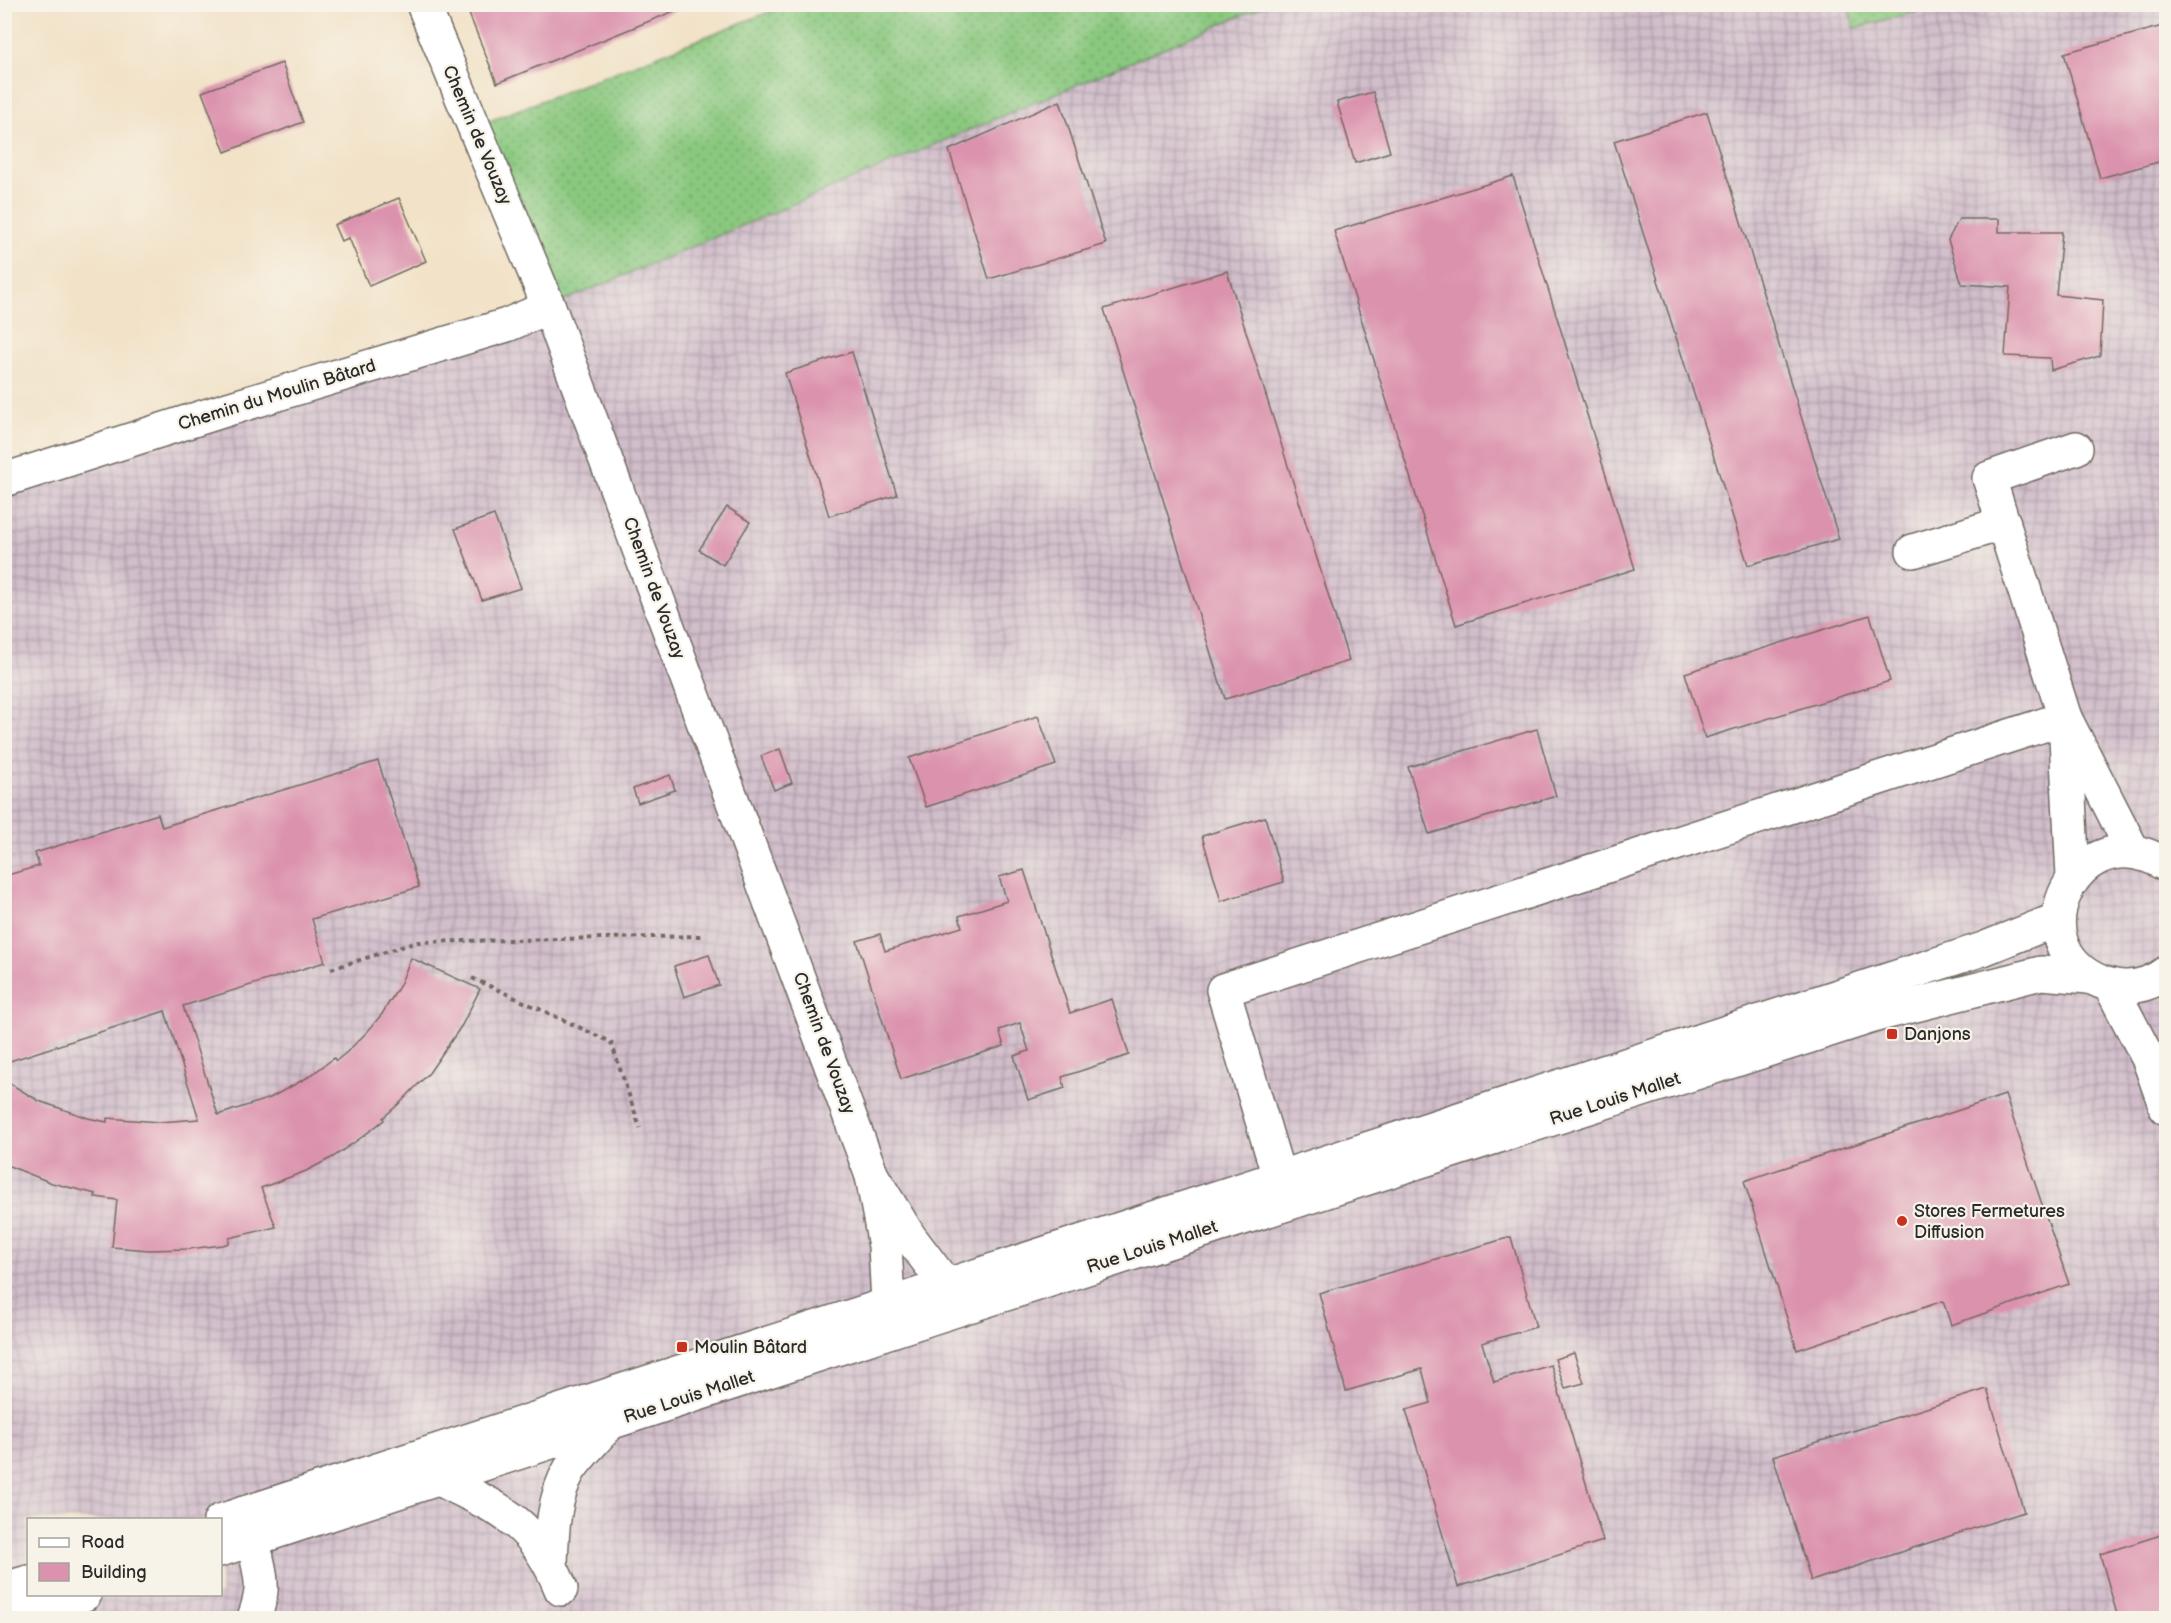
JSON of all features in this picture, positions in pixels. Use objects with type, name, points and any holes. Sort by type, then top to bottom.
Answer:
[{"type":"main road","name":"Chemin de Vouzay","points":[[423,4],[549,307],[872,1176],[885,1245],[888,1303]]},
{"type":"main road","name":"Chemin du Moulin Bâtard","points":[[4,480],[228,409],[507,325],[549,307]]},
{"type":"main road","points":[[2076,448],[1989,478],[2065,718],[2133,851]]},
{"type":"main road","points":[[1913,551],[2004,523]]},
{"type":"main road","points":[[2065,718],[2073,877]]},
{"type":"main road","points":[[1279,1177],[1223,990],[2065,718]]},
{"type":"main road","points":[[2166,865],[2154,857],[2133,851],[2111,853],[2090,861],[2073,877],[2062,896],[2058,919],[2061,942],[2072,962],[2100,981],[2149,1060],[2166,1108]]},
{"type":"main road","name":"Rue Louis Mallet","points":[[606,1410],[888,1303],[1983,949],[2058,919]]},
{"type":"main road","name":"Rue Louis Mallet","points":[[222,1547],[239,1525],[606,1410],[922,1321],[1876,1015],[2042,973],[2133,987],[2155,981],[2166,973]]},
{"type":"main road","name":"Chemin de Vouzay","points":[[872,1176],[909,1236],[946,1285]]},
{"type":"main road","points":[[888,1303],[922,1321],[946,1285]]},
{"type":"main road","points":[[435,1465],[503,1511],[536,1541],[556,1577],[552,1536],[559,1496],[570,1469],[606,1410]]},
{"type":"main road","points":[[239,1525],[261,1590],[255,1618]]},
{"type":"main road","points":[[4,1589],[27,1582]]},
{"type":"main road","points":[[11,1618],[79,1596]]},
{"type":"path","points":[[331,969],[417,942],[701,936]]},
{"type":"path","points":[[472,978],[611,1042],[640,1128]]},
{"type":"shaded area","points":[[1847,4],[1855,28],[1941,5],[2166,5],[2166,1618],[5,1618],[4,480],[507,325],[1266,5]]},
{"type":"green space","points":[[1847,4],[1941,5],[1855,28]]},
{"type":"green space","points":[[787,5],[1266,5],[549,307],[474,127]]},
{"type":"building","points":[[465,4],[689,4],[689,5],[497,83]]},
{"type":"building","points":[[2166,25],[2166,160],[2100,178],[2064,53]]},
{"type":"building","points":[[282,63],[303,122],[225,152],[202,92]]},
{"type":"building","points":[[1373,92],[1390,152],[1355,163],[1337,102]]},
{"type":"building","points":[[1060,101],[1106,244],[989,279],[949,150]]},
{"type":"building","points":[[1707,112],[1839,539],[1748,565],[1614,141]]},
{"type":"building","points":[[1513,176],[1635,569],[1456,625],[1334,231]]},
{"type":"building","points":[[399,198],[426,261],[369,286],[349,238],[341,241],[334,225]]},
{"type":"building","points":[[1959,219],[1999,219],[1999,232],[2062,232],[2056,295],[2103,300],[2100,356],[2051,370],[2050,358],[2005,356],[2010,287],[1962,284],[1948,240]]},
{"type":"building","points":[[1227,271],[1349,661],[1225,699],[1104,309]]},
{"type":"building","points":[[852,352],[897,495],[829,516],[785,373]]},
{"type":"building","points":[[727,507],[750,522],[723,565],[699,550]]},
{"type":"building","points":[[494,515],[521,588],[482,600],[455,529]]},
{"type":"building","points":[[1870,615],[1890,681],[1705,738],[1685,673]]},
{"type":"building","points":[[1038,716],[1056,765],[926,807],[909,758]]},
{"type":"building","points":[[1537,729],[1556,796],[1429,834],[1408,767]]},
{"type":"building","points":[[780,749],[792,783],[774,790],[761,756]]},
{"type":"building","points":[[378,761],[419,887],[312,919],[325,962],[183,1006],[218,1115],[270,1098],[310,1076],[334,1058],[336,1061],[368,1031],[382,1014],[400,985],[411,958],[480,989],[462,1025],[429,1073],[383,1118],[384,1120],[333,1157],[306,1171],[261,1188],[276,1227],[229,1238],[229,1243],[223,1245],[149,1250],[112,1247],[117,1200],[95,1197],[96,1194],[52,1183],[4,1164],[4,1080],[39,1101],[107,1122],[107,1118],[159,1122],[199,1119],[165,1011],[4,1063],[4,876],[39,866],[35,853],[158,814],[162,827]]},
{"type":"building","points":[[670,775],[675,790],[638,803],[633,789]]},
{"type":"building","points":[[1265,817],[1284,882],[1221,901],[1202,836]]},
{"type":"building","points":[[1024,870],[1070,1013],[1112,999],[1129,1055],[1062,1077],[1065,1088],[1028,1100],[1014,1056],[1029,1051],[1020,1023],[999,1030],[1004,1046],[901,1079],[857,941],[880,934],[885,951],[962,927],[959,916],[1007,901],[999,877]]},
{"type":"building","points":[[709,955],[719,985],[684,997],[674,966]]},
{"type":"building","name":"Stores Fermetures Diffusion","points":[[2005,1095],[2069,1284],[1951,1325],[1943,1301],[1797,1350],[1744,1181]]},
{"type":"building","points":[[1511,1237],[1536,1327],[1482,1343],[1494,1382],[1551,1365],[1603,1541],[1458,1587],[1406,1410],[1431,1403],[1422,1369],[1346,1391],[1319,1293]]},
{"type":"building","points":[[1574,1353],[1584,1383],[1565,1388],[1555,1359]]},
{"type":"building","points":[[1987,1389],[2024,1512],[1811,1581],[1773,1456]]},
{"type":"building","points":[[2164,1534],[2166,1618],[2118,1618],[2100,1554]]},
{"type":"place","name":"Danjons","points":[[1892,1034]]},
{"type":"place","name":"Stores Fermetures Diffusion","points":[[1902,1221]]},
{"type":"place","name":"Moulin Bâtard","points":[[682,1347]]}]
